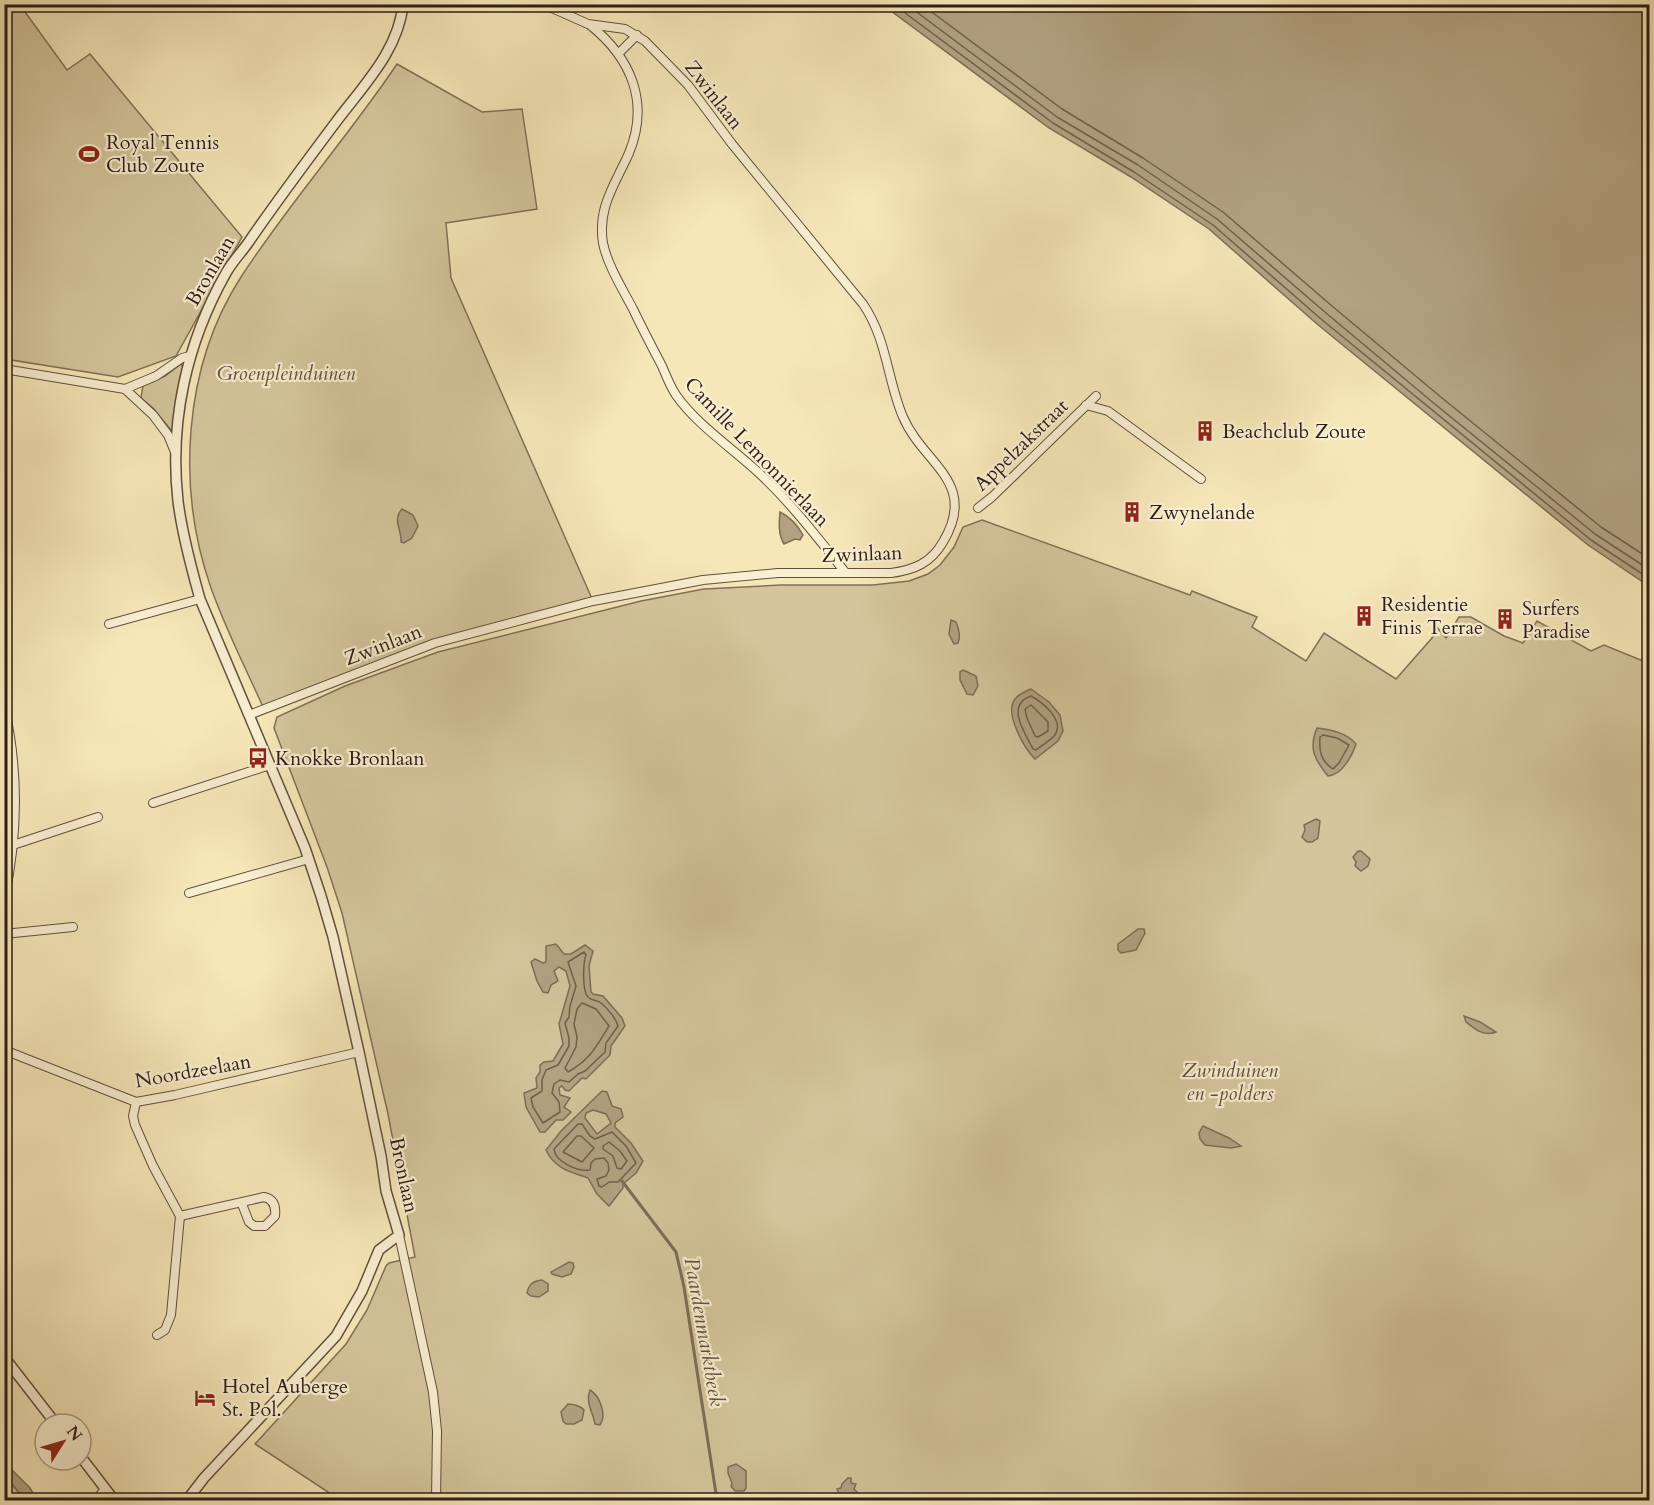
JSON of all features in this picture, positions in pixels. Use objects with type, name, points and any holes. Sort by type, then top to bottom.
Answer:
[{"type":"street","name":"Bronlaan","points":[[187,1500],[204,1478],[336,1336],[359,1298],[379,1250],[399,1235],[386,1191],[381,1156],[333,937],[309,859],[200,598],[188,557],[178,502],[175,452],[181,393],[202,320],[228,270],[385,56],[402,19],[403,4]]},
{"type":"street","name":"Zwinlaan","points":[[249,715],[435,643],[593,601],[703,580],[778,573],[906,571],[926,562],[936,553],[953,520],[956,510],[951,486],[942,470],[913,435],[903,417],[885,348],[872,317],[732,144],[688,85],[637,35],[625,29],[588,24],[543,4]]},
{"type":"street","name":"Camille Lemonnierlaan","points":[[588,24],[619,53],[636,93],[637,132],[611,186],[603,214],[603,243],[616,276],[676,394],[696,417],[770,484],[845,572]]},
{"type":"street","points":[[619,53],[637,35]]},
{"type":"street","points":[[4,369],[125,389],[156,376],[182,358],[190,356]]},
{"type":"street","points":[[125,389],[153,415],[168,435],[175,452]]},
{"type":"street","name":"Appelzakstraat","points":[[978,508],[1095,396]]},
{"type":"street","name":"Appelzakstraat","points":[[1086,405],[1108,411],[1201,479]]},
{"type":"street","points":[[109,624],[200,598]]},
{"type":"street","points":[[4,706],[12,740],[16,784],[11,869],[4,900]]},
{"type":"street","points":[[153,803],[270,765]]},
{"type":"street","points":[[13,845],[98,816]]},
{"type":"street","points":[[189,893],[309,859]]},
{"type":"street","points":[[4,934],[73,927]]},
{"type":"street","name":"Noordzeelaan","points":[[4,1050],[136,1102],[359,1052]]},
{"type":"street","points":[[136,1102],[133,1116],[135,1125],[153,1166],[180,1216],[171,1315],[165,1330],[157,1335]]},
{"type":"street","points":[[180,1216],[242,1204],[264,1197],[269,1198],[273,1203],[275,1216],[265,1226],[254,1226],[249,1222],[242,1204]]},
{"type":"street","points":[[399,1235],[433,1392],[437,1431],[436,1500]]},
{"type":"street","points":[[4,1357],[47,1412]]},
{"type":"street","points":[[92,1472],[114,1500]]},
{"type":"street","points":[[96,1500],[105,1489]]},
{"type":"green space","name":"Royal Tennis Club Zoute","points":[[4,5],[20,5],[67,70],[90,54],[242,237],[176,356],[118,377],[5,359]]},
{"type":"green space","name":"Groenpleinduinen","points":[[397,64],[482,112],[522,109],[537,209],[446,223],[451,278],[593,601],[435,643],[264,709],[217,604],[200,550],[193,510],[190,469],[191,429],[197,389],[207,350],[222,312],[241,277]]},
{"type":"green space","points":[[181,364],[183,367],[171,430],[153,408],[141,398],[143,386],[165,376]]},
{"type":"green space","name":"Zwinduinen en -polders","points":[[982,520],[1190,595],[1192,591],[1257,617],[1252,627],[1306,661],[1324,633],[1396,679],[1432,638],[1436,626],[1446,638],[1459,617],[1471,617],[1504,636],[1523,643],[1537,621],[1591,651],[1604,645],[1648,663],[1649,661],[1649,1500],[340,1500],[255,1444],[346,1344],[367,1310],[386,1266],[389,1263],[415,1257],[388,1114],[342,913],[274,728],[277,717],[345,686],[438,652],[641,601],[704,589],[781,585],[873,585],[909,581],[928,574],[940,565],[954,547],[963,527]]},
{"type":"green space","points":[[4,1475],[25,1500],[5,1500]]},
{"type":"water","points":[[883,5],[1649,5],[1649,586],[1588,545],[1317,324],[1209,229],[1131,177],[1049,128]]},
{"type":"water","points":[[402,509],[413,515],[418,526],[412,538],[404,543],[401,542],[398,521]]},
{"type":"water","points":[[780,512],[799,528],[803,535],[800,540],[795,539],[784,544],[779,524]]},
{"type":"water","points":[[951,620],[956,622],[959,632],[958,643],[954,644],[949,634]]},
{"type":"water","points":[[963,670],[976,676],[978,686],[973,695],[967,694],[960,680],[960,672]]},
{"type":"water","points":[[1031,689],[1049,702],[1060,715],[1063,731],[1058,741],[1035,759],[1021,739],[1012,713],[1015,699]]},
{"type":"water","points":[[1317,728],[1343,734],[1356,744],[1346,764],[1333,775],[1328,776],[1314,754],[1313,742]]},
{"type":"water","points":[[1316,819],[1320,821],[1318,838],[1307,842],[1302,837],[1305,830],[1304,825]]},
{"type":"water","points":[[1358,851],[1370,859],[1368,866],[1361,871],[1355,866],[1356,862],[1353,857]]},
{"type":"water","points":[[1138,929],[1144,929],[1145,933],[1136,950],[1121,953],[1118,950],[1118,944]]},
{"type":"water","points":[[556,944],[564,954],[571,954],[585,945],[593,951],[589,966],[591,992],[603,996],[622,1018],[625,1026],[611,1046],[610,1055],[586,1079],[582,1078],[569,1091],[562,1086],[559,1088],[560,1095],[570,1098],[564,1107],[571,1112],[563,1120],[556,1120],[545,1132],[540,1132],[526,1107],[524,1093],[537,1088],[536,1078],[540,1072],[540,1065],[553,1061],[563,1044],[559,1024],[570,986],[566,971],[559,967],[554,971],[558,981],[551,985],[548,993],[543,992],[531,962],[535,959],[546,962],[546,946]]},
{"type":"water","points":[[1464,1016],[1496,1032],[1488,1034],[1480,1032],[1466,1022]]},
{"type":"water","points":[[602,1091],[607,1092],[612,1106],[621,1109],[623,1117],[615,1123],[615,1127],[631,1143],[643,1161],[636,1173],[623,1184],[623,1188],[609,1206],[597,1194],[588,1178],[559,1166],[546,1150],[561,1131]],"holes":[[[593,1110],[606,1114],[611,1123],[597,1134],[585,1118],[586,1113]]]},
{"type":"water","points":[[1203,1126],[1241,1146],[1231,1148],[1205,1145],[1199,1133]]},
{"type":"water","points":[[569,1262],[573,1263],[574,1267],[571,1274],[562,1277],[552,1274],[551,1272]]},
{"type":"water","points":[[542,1280],[548,1284],[548,1291],[539,1297],[527,1293],[532,1284]]},
{"type":"water","points":[[590,1390],[597,1397],[603,1411],[600,1425],[595,1424],[590,1407],[588,1399]]},
{"type":"water","points":[[568,1404],[584,1410],[582,1420],[574,1424],[566,1424],[563,1421],[561,1412]]},
{"type":"water","points":[[5,1463],[30,1488],[37,1500],[23,1500],[5,1475]]},
{"type":"water","points":[[736,1464],[746,1471],[744,1491],[735,1491],[731,1486],[728,1467]]},
{"type":"water","points":[[848,1478],[851,1478],[851,1483],[856,1484],[854,1489],[858,1493],[857,1500],[835,1500],[833,1496],[840,1497],[837,1489],[841,1488]]},
{"type":"waterway","name":"Paardenmarktbeek","points":[[622,1181],[676,1252],[684,1287],[717,1500]]},
{"type":"place","name":"Royal Tennis Club Zoute","points":[[89,154]]},
{"type":"place","name":"Beachclub Zoute","points":[[1205,431]]},
{"type":"place","name":"Zwynelande","points":[[1132,512]]},
{"type":"place","name":"Residentie Finis Terrae","points":[[1364,616]]},
{"type":"place","name":"Surfers Paradise","points":[[1505,619]]},
{"type":"place","name":"Knokke Bronlaan","points":[[258,758]]},
{"type":"place","name":"Hotel Auberge St. Pol.","points":[[205,1398]]}]
